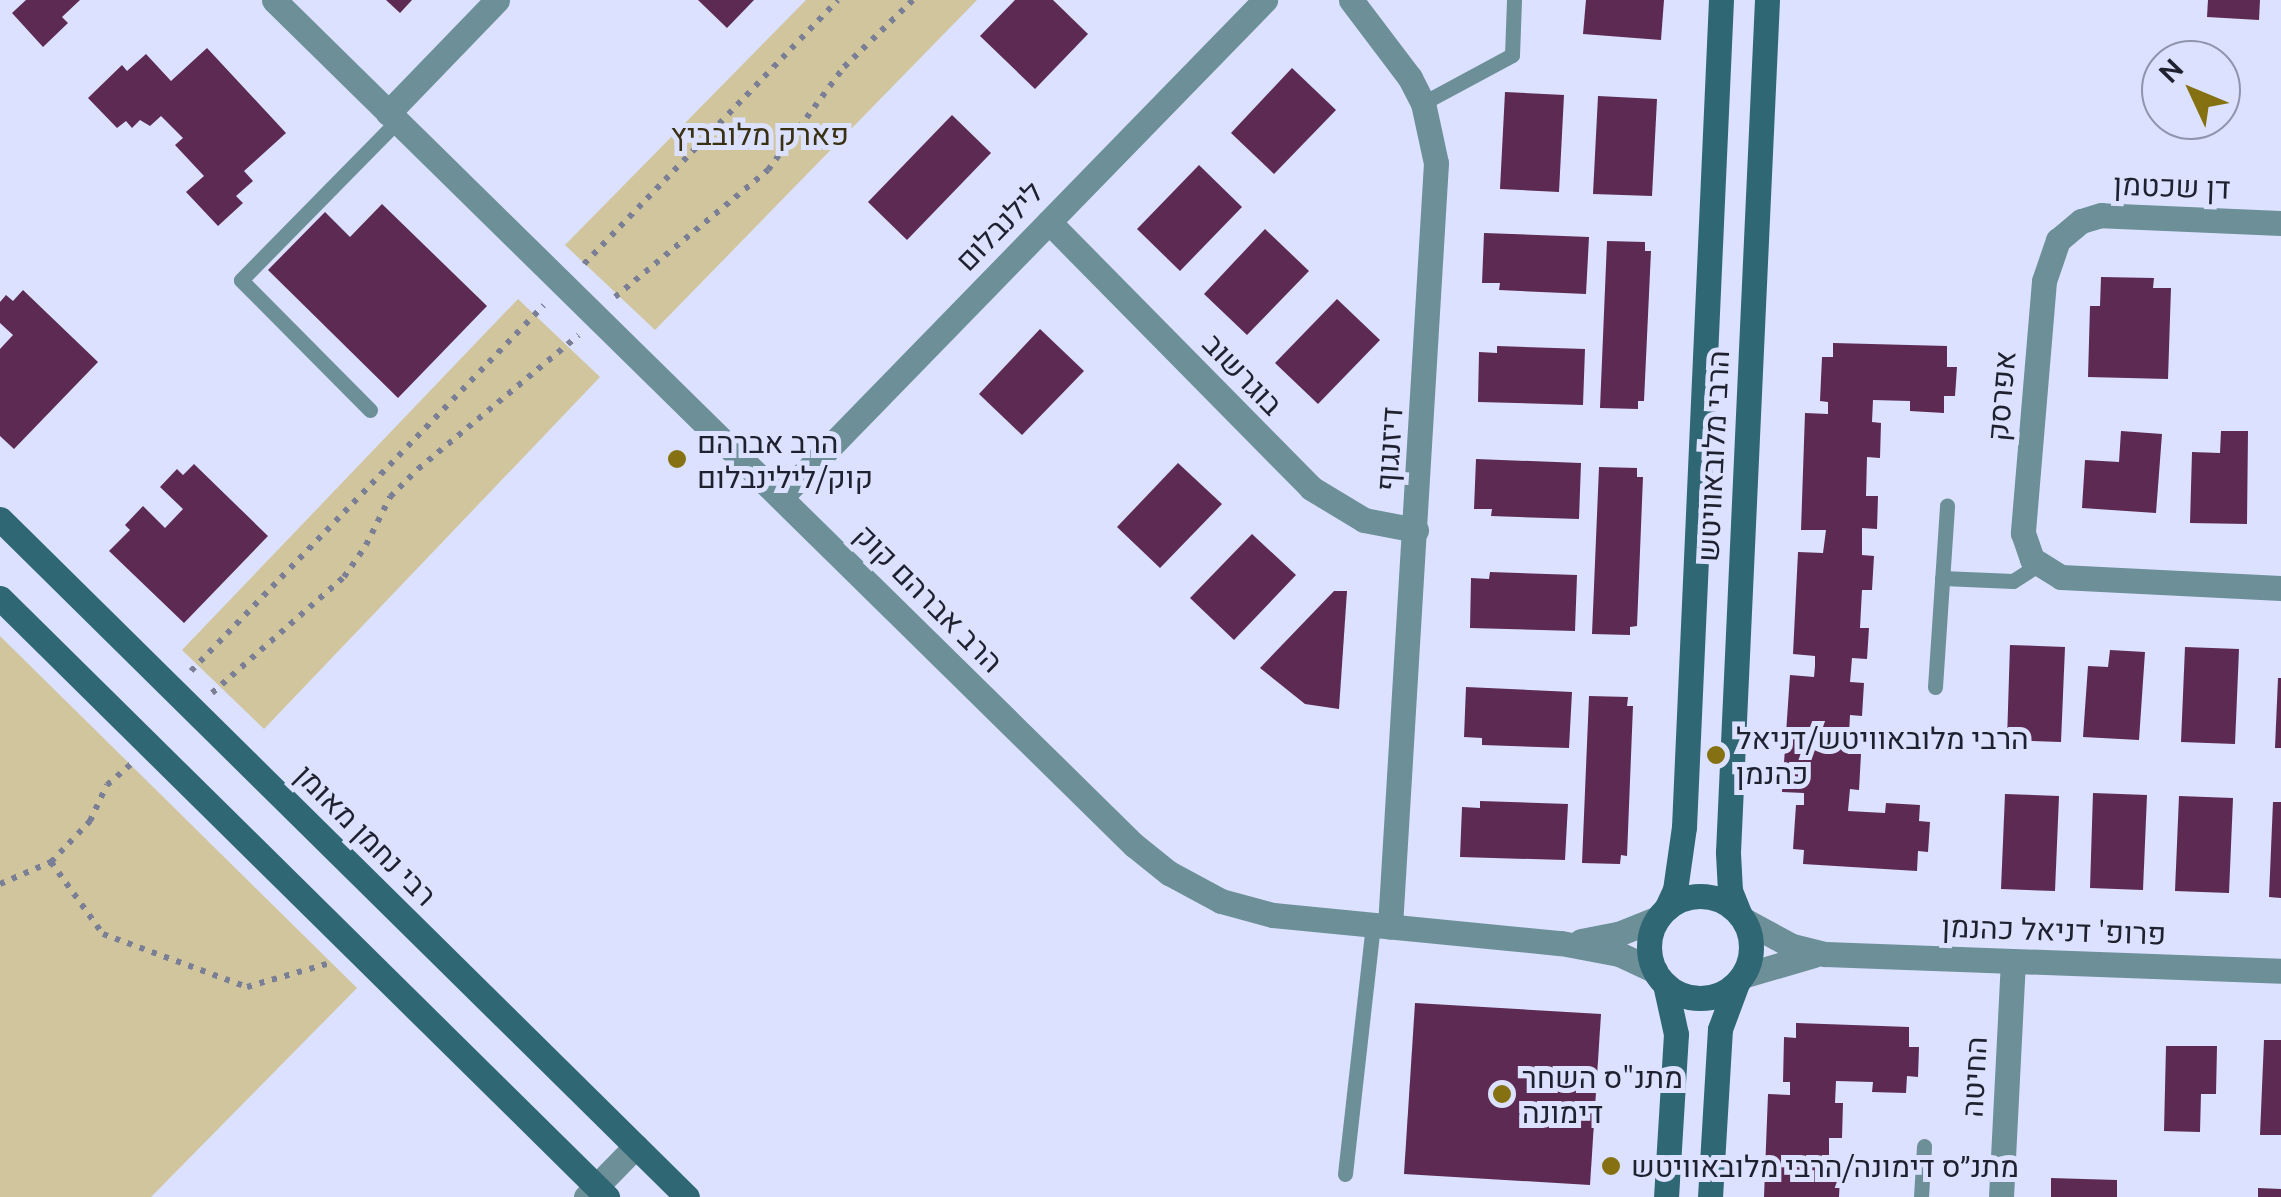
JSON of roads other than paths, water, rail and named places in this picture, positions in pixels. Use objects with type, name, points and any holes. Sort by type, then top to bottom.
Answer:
[{"type":"main road","name":"הרבי מלובאוויטש","points":[[1662,913],[1675,890],[1684,826],[1721,0]]},
{"type":"main road","name":"הרבי מלובאוויטש","points":[[1741,917],[1730,891],[1728,852],[1766,0]]},
{"type":"main road","name":"רבי נחמן מאומן","points":[[0,518],[687,1197]]},
{"type":"main road","points":[[0,598],[361,954],[596,1194]]},
{"type":"main road","points":[[1666,1197],[1676,1034],[1649,940],[1662,913],[1699,896],[1726,902],[1741,917],[1752,950],[1720,1029],[1710,1197]]},
{"type":"main road","points":[[1660,978],[1678,994],[1701,998],[1716,996],[1740,979]]},
{"type":"street","name":"הרב אברהם קוק","points":[[274,0],[1160,867],[1204,894],[1238,907],[1290,918],[1561,942],[1619,954],[1660,978]]},
{"type":"street","points":[[393,117],[497,0]]},
{"type":"street","name":"לילנבלום","points":[[780,497],[1265,0]]},
{"type":"street","name":"דיזנגוף","points":[[1351,0],[1397,55],[1423,103],[1436,163],[1438,199],[1416,530],[1381,926]]},
{"type":"street","name":"דן שכטמן","points":[[2065,233],[2091,217],[2113,214],[2281,222]]},
{"type":"street","name":"בוגרשוב","points":[[1048,222],[1311,488],[1364,520],[1416,530]]},
{"type":"street","name":"אפרסק","points":[[2038,565],[2024,543],[2025,504],[2044,281],[2052,249],[2065,233]]},
{"type":"street","points":[[2038,565],[2069,579],[2281,588]]},
{"type":"street","name":"הרב אברהם קוק","points":[[1561,942],[1618,934],[1662,913]]},
{"type":"street","name":"פרופ' דניאל כהנמן","points":[[1741,917],[1792,946],[1825,954],[2281,971]]},
{"type":"street","name":"פרופ' דניאל כהנמן","points":[[1740,979],[1825,954]]},
{"type":"street","name":"החיטה","points":[[2001,1197],[2013,961]]},
{"type":"street","points":[[596,1194],[636,1146]]},
{"type":"lane","points":[[1423,103],[1512,55],[1514,0]]},
{"type":"lane","points":[[370,410],[241,280],[393,117]]},
{"type":"lane","points":[[1935,687],[1947,505]]},
{"type":"lane","points":[[1942,578],[2013,580],[2038,565]]},
{"type":"lane","points":[[1345,1174],[1381,926]]},
{"type":"lane","points":[[1921,1197],[1924,1146]]},
{"type":"place","name":"הרב אברהם קוק/לילינבלום","points":[[677,459]]},
{"type":"place","name":"הרבי מלובאוויטש/דניאל כהנמן","points":[[1716,755]]},
{"type":"place","name":"מתנ\"ס השחר דימונה","points":[[1502,1094]]},
{"type":"place","name":"מתנ״ס דימונה/הרבי מלובאוויטש","points":[[1611,1166]]},
{"type":"park label","name":"פארק מלובביץ","points":[[760,134]]}]
